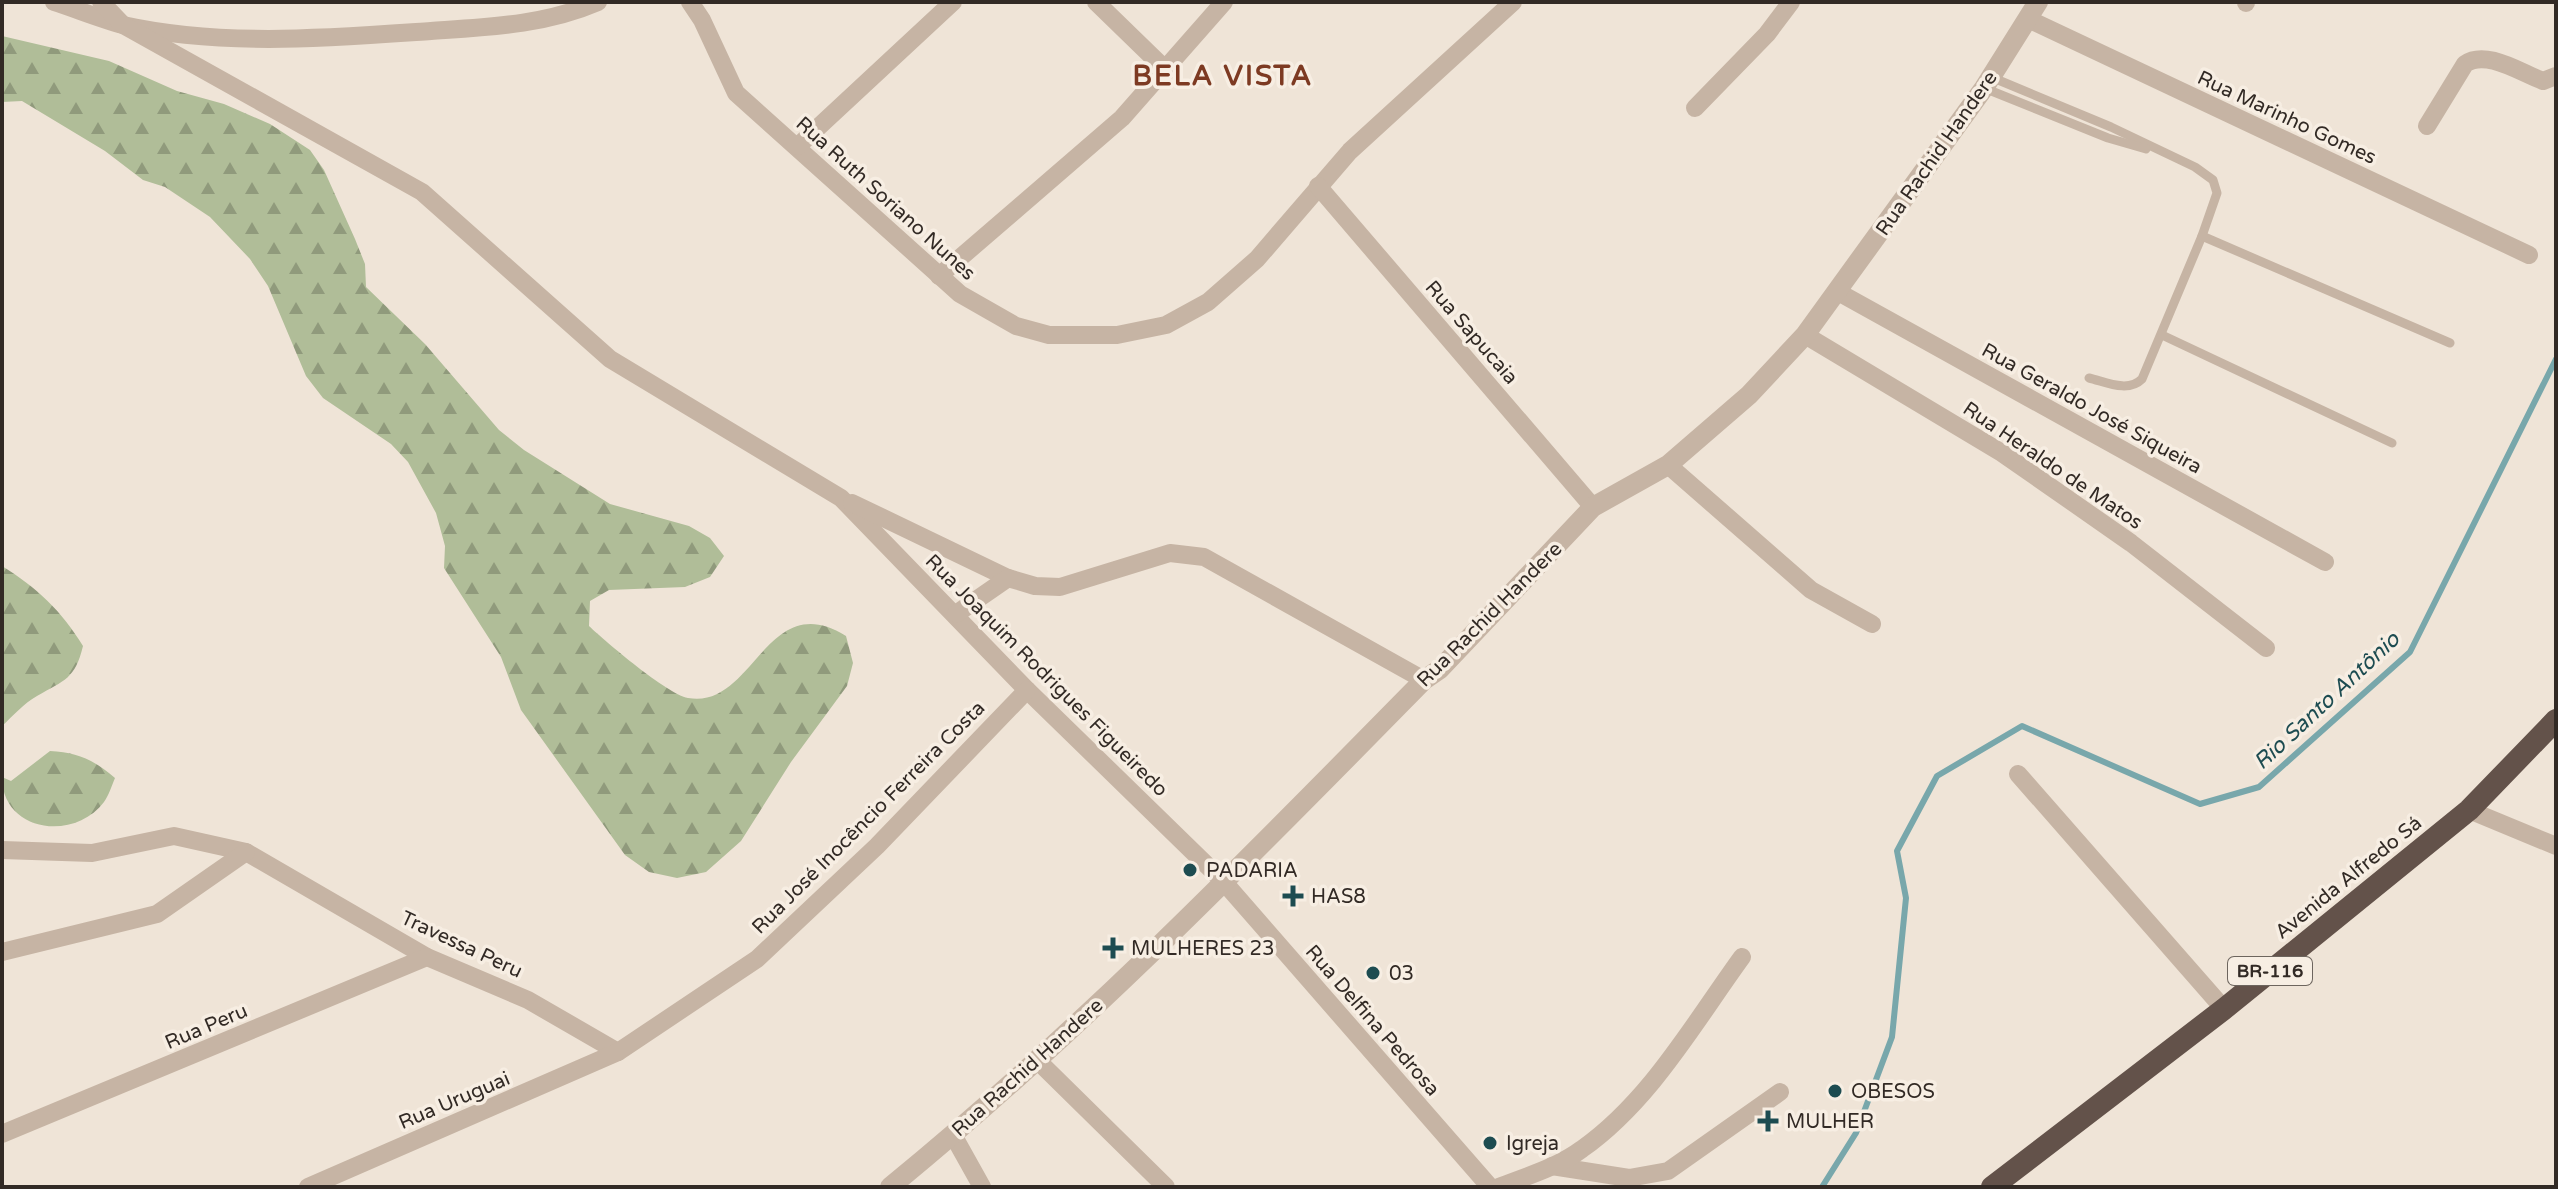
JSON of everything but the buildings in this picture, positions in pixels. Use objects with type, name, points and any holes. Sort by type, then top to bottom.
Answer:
[{"type":"highway","name":"Avenida Alfredo Sá","points":[[2535,740],[2556,703]]},
{"type":"highway","name":"Avenida Alfredo Sá","points":[[1992,1187],[2224,1009],[2469,810],[2556,720]]},
{"type":"street","points":[[54,2],[123,25],[212,36],[303,39],[512,25],[549,19],[598,2]]},
{"type":"street","points":[[101,2],[123,25]]},
{"type":"street","name":"Rua Ruth Soriano Nunes","points":[[690,2],[702,20],[736,93],[939,276],[989,313],[1016,326],[1049,335],[1117,335],[1166,325],[1208,302],[1257,259],[1318,186],[1413,91],[1513,2]]},
{"type":"street","points":[[798,146],[953,2]]},
{"type":"street","points":[[1096,2],[1167,71]]},
{"type":"street","points":[[939,276],[1064,171],[1167,71],[1224,2]]},
{"type":"street","points":[[1695,108],[1767,34],[1791,2]]},
{"type":"street","name":"Rua Rachid Handere","points":[[890,1187],[1038,1061],[1424,680],[1440,669],[1593,507],[1668,465],[1749,395],[1805,335],[1838,292],[1987,82],[2033,11]]},
{"type":"street","name":"Rua Marinho Gomes","points":[[2033,11],[2529,255]]},
{"type":"street","name":"Rua Joaquim Rodrigues Figueiredo","points":[[123,25],[422,192],[610,359],[841,498],[1008,578],[1035,586],[1060,587],[1170,553],[1204,557],[1424,680]]},
{"type":"street","points":[[2427,126],[2465,64],[2473,59],[2484,58],[2543,81],[2556,76]]},
{"type":"street","name":"Rua Sapucaia","points":[[1318,186],[1593,507]]},
{"type":"street","name":"Rua Geraldo José Siqueira","points":[[1838,292],[2325,562]]},
{"type":"street","name":"Rua Heraldo de Matos","points":[[1805,335],[2002,453],[2131,543],[2266,648]]},
{"type":"street","points":[[1668,465],[1801,582],[1872,624]]},
{"type":"street","name":"Rua Joaquim Rodrigues Figueiredo","points":[[841,498],[1027,690],[1223,881]]},
{"type":"street","points":[[956,614],[1008,578]]},
{"type":"street","name":"Rua José Inocêncio Ferreira Costa","points":[[618,1052],[757,959],[877,846],[1027,690]]},
{"type":"street","points":[[2018,774],[2224,1009]]},
{"type":"street","points":[[2469,810],[2556,846]]},
{"type":"street","name":"Travessa Peru","points":[[2,850],[92,853],[174,836],[246,852],[427,957],[528,1000],[618,1052]]},
{"type":"street","points":[[2,952],[157,914],[246,852]]},
{"type":"street","name":"Rua Delfina Pedrosa","points":[[1223,881],[1490,1187]]},
{"type":"street","name":"Rua Peru","points":[[2,1134],[427,957]]},
{"type":"street","points":[[1499,1187],[1582,1150],[1640,1095],[1742,957]]},
{"type":"street","name":"Rua Uruguai","points":[[308,1187],[618,1052]]},
{"type":"street","points":[[1038,1061],[1166,1187]]},
{"type":"street","points":[[1552,1166],[1629,1178],[1668,1171],[1780,1092]]},
{"type":"street","points":[[953,1135],[982,1187]]},
{"type":"lane","points":[[1987,82],[2111,127],[2157,152],[2195,167],[2213,180],[2217,193],[2202,236],[2162,335],[2135,385],[2124,387],[2089,378]]},
{"type":"lane","points":[[2202,236],[2450,343]]},
{"type":"lane","points":[[2162,335],[2392,443]]},
{"type":"green space","points":[[2,36],[109,61],[177,91],[224,104],[270,124],[310,150],[324,170],[355,239],[365,264],[366,287],[425,344],[499,430],[524,450],[610,504],[689,526],[710,538],[724,556],[710,577],[685,587],[609,590],[590,601],[589,626],[652,678],[688,698],[710,697],[729,686],[778,637],[797,626],[819,625],[846,636],[853,663],[847,686],[791,762],[741,841],[706,872],[677,878],[649,872],[625,855],[521,710],[501,657],[444,568],[445,546],[436,513],[408,462],[391,444],[323,398],[306,376],[268,286],[250,259],[210,217],[165,187],[143,180],[105,151],[22,101],[2,102]]},
{"type":"green space","points":[[2,566],[47,601],[83,646],[68,677],[28,702],[2,726]]},
{"type":"green space","points":[[50,751],[85,758],[115,778],[104,802],[91,815],[75,823],[42,825],[26,820],[14,810],[5,796],[2,777],[11,781]]},
{"type":"waterway","name":"Rio Santo Antônio","points":[[1822,1187],[1856,1133],[1892,1037],[1906,898],[1897,851],[1937,776],[2022,726],[2200,804],[2259,787],[2410,652],[2556,359]]},
{"type":"place","name":"PADARIA","points":[[1190,870]]},
{"type":"place","name":"HAS8","points":[[1293,896]]},
{"type":"place","name":"MULHERES 23","points":[[1113,948]]},
{"type":"place","name":"03","points":[[1373,973]]},
{"type":"place","name":"OBESOS","points":[[1835,1091]]},
{"type":"place","name":"MULHER","points":[[1768,1121]]},
{"type":"place","name":"Igreja","points":[[1490,1143]]},
{"type":"district","name":"BELA VISTA","points":[[1223,75]]}]
